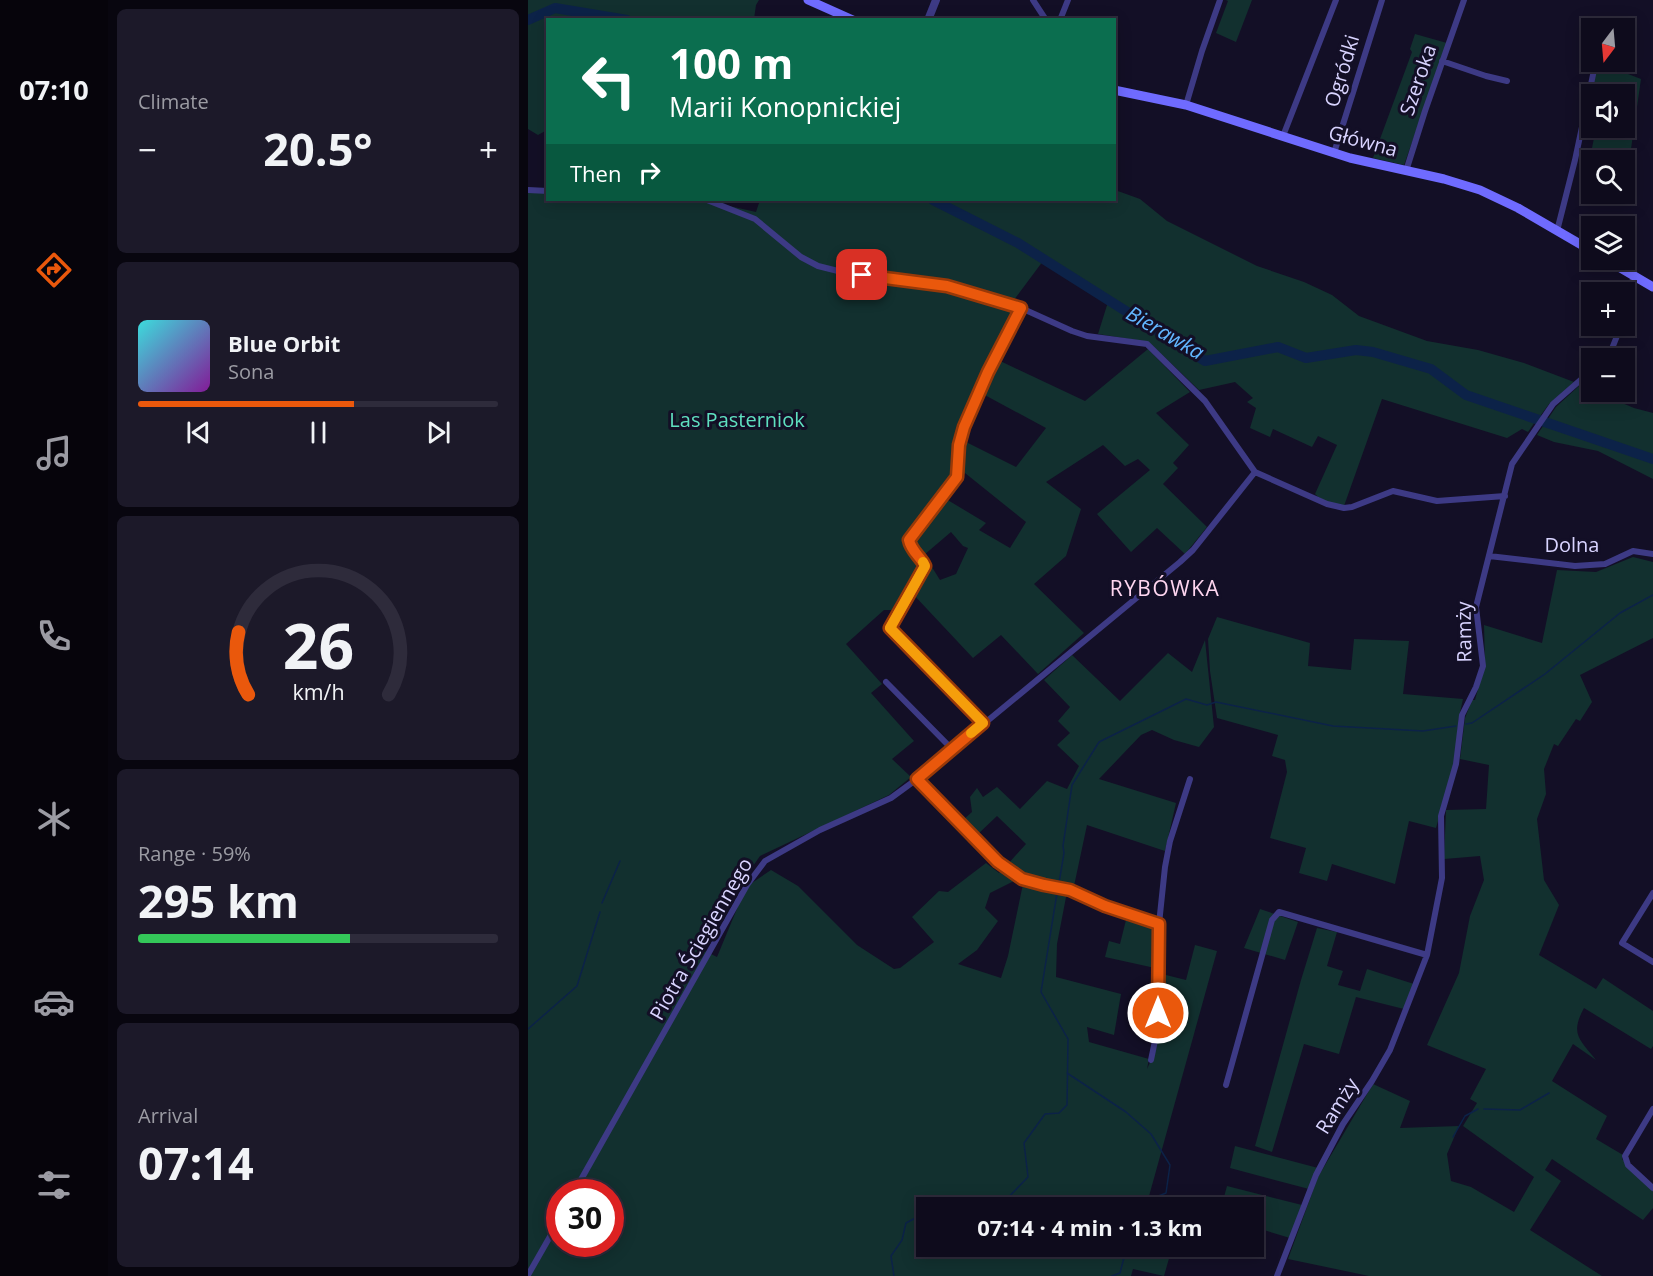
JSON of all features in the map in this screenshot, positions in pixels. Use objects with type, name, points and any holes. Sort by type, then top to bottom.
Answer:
[{"type":"main road","points":[[808,0],[848,18]]},
{"type":"main road","name":"Główna","points":[[1116,90],[1186,105],[1334,153],[1444,179],[1487,193],[1581,244]]},
{"type":"main road","points":[[1624,270],[1653,287]]},
{"type":"street","points":[[929,18],[936,0]]},
{"type":"street","points":[[1033,0],[1045,18]]},
{"type":"street","points":[[1061,18],[1068,0]]},
{"type":"street","points":[[1186,105],[1220,0]]},
{"type":"street","points":[[1283,136],[1336,0]]},
{"type":"street","name":"Ogródki","points":[[1334,153],[1382,0]]},
{"type":"street","name":"Szeroka","points":[[1406,171],[1464,0]]},
{"type":"street","points":[[1442,61],[1507,81]]},
{"type":"street","points":[[1557,231],[1594,72]]},
{"type":"street","points":[[528,190],[546,191]]},
{"type":"street","points":[[709,201],[755,219],[801,257],[818,266],[846,273],[947,286],[1021,308],[1087,336],[1147,344],[1205,401],[1255,472],[1327,504],[1344,508],[1393,491],[1437,501],[1505,496]]},
{"type":"street","points":[[1632,282],[1634,276]]},
{"type":"street","points":[[983,723],[890,628],[925,566],[910,546],[909,540],[957,477],[959,445],[964,427],[988,372],[1021,308]]},
{"type":"street","name":"Ramży","points":[[1277,1276],[1316,1175],[1342,1124],[1390,1050],[1427,955],[1441,890],[1441,816],[1456,764],[1462,715],[1476,687],[1483,666],[1476,607],[1512,464],[1553,404],[1581,380]]},
{"type":"street","name":"Piotra Ściegiennego","points":[[581,1179],[747,885],[760,867],[771,857],[819,830],[891,798],[917,779],[1180,562],[1193,550],[1255,472]]},
{"type":"street","name":"Dolna","points":[[1489,556],[1575,566],[1605,564],[1633,551],[1653,554]]},
{"type":"street","points":[[886,682],[952,749]]},
{"type":"street","points":[[917,779],[1010,872],[1022,879],[1070,890],[1105,906],[1159,924]]},
{"type":"street","points":[[1151,1060],[1157,1031],[1160,994],[1157,973],[1159,924],[1168,850],[1190,779]]},
{"type":"street","points":[[1653,893],[1622,943],[1653,962]]},
{"type":"street","points":[[1226,1085],[1272,920],[1279,912],[1427,955]]},
{"type":"street","points":[[1653,1109],[1627,1151],[1624,1160],[1653,1188]]},
{"type":"street","points":[[528,1275],[546,1244]]},
{"type":"green space","points":[[528,0],[759,0],[754,18],[546,18],[546,131],[538,135],[528,129]]},
{"type":"green space","points":[[1226,0],[1252,0],[1236,42],[1216,33],[1228,1]]},
{"type":"green space","points":[[1415,34],[1447,43],[1404,165],[1373,158],[1412,52],[1410,49]]},
{"type":"green space","points":[[1595,72],[1623,72],[1641,79],[1635,121],[1635,84],[1593,84]]},
{"type":"green space","points":[[1594,138],[1633,138],[1631,150],[1592,148]]},
{"type":"green space","name":"Las Pasterniok","points":[[1116,190],[1140,199],[1167,221],[1257,266],[1304,282],[1332,295],[1359,316],[1427,341],[1478,350],[1524,363],[1574,382],[1549,404],[1538,419],[1467,394],[1429,367],[1373,350],[1349,350],[1429,371],[1465,396],[1537,419],[1528,432],[1522,429],[1507,438],[1382,399],[1344,506],[1329,502],[1315,494],[1337,445],[1318,436],[1312,447],[1273,429],[1270,437],[1250,428],[1256,408],[1247,402],[1253,398],[1235,382],[1199,390],[1149,342],[1098,334],[1108,302],[1205,363],[1241,358],[1230,352],[1206,357],[958,208],[967,219],[1043,261],[1014,300],[1013,319],[968,410],[961,427],[955,472],[903,544],[918,566],[895,610],[884,610],[846,644],[882,684],[871,693],[914,741],[892,759],[911,777],[889,795],[760,856],[739,886],[703,950],[717,957],[746,887],[771,870],[798,886],[857,945],[894,969],[900,968],[934,942],[912,917],[939,891],[948,892],[986,863],[999,873],[1003,869],[1016,880],[990,893],[985,908],[998,921],[977,950],[958,964],[1001,978],[1008,956],[1023,884],[1067,892],[1057,944],[1056,977],[1121,994],[1114,1035],[1087,1027],[1089,1042],[1149,1059],[1147,1069],[1156,1049],[1162,974],[1186,980],[1195,945],[1217,951],[1149,1197],[916,1197],[916,1257],[1169,1257],[1164,1276],[1133,1269],[1131,1276],[528,1276],[528,192],[546,193],[546,201],[707,201],[756,212],[760,201],[1116,201]]},
{"type":"green space","points":[[1148,349],[1190,392],[1156,413],[1189,445],[1173,463],[1178,468],[1163,484],[1207,527],[1185,554],[1157,528],[1131,552],[1097,514],[1150,470],[1138,459],[1125,466],[1103,445],[1046,482],[1081,509],[1066,556],[1034,584],[1084,633],[1038,674],[1001,635],[973,658],[912,593],[930,564],[940,580],[956,574],[968,548],[963,546],[951,532],[924,555],[913,542],[946,499],[986,523],[979,530],[1010,548],[1026,522],[965,473],[959,481],[962,440],[1016,467],[1046,428],[981,393],[996,359],[1085,401]]},
{"type":"green space","points":[[1580,385],[1581,402],[1620,402],[1653,413],[1653,479],[1598,451],[1554,442],[1537,435],[1556,407]]},
{"type":"green space","points":[[1633,557],[1653,562],[1653,638],[1580,675],[1592,702],[1580,721],[1576,719],[1558,746],[1554,744],[1544,769],[1546,794],[1537,819],[1544,880],[1559,905],[1539,955],[1596,989],[1603,978],[1653,1011],[1653,1046],[1651,1049],[1584,1008],[1578,1024],[1578,1036],[1596,1060],[1573,1044],[1552,1081],[1607,1116],[1596,1139],[1623,1155],[1622,1159],[1653,1191],[1653,1208],[1643,1220],[1552,1159],[1545,1170],[1561,1181],[1530,1230],[1602,1276],[1369,1276],[1288,1259],[1318,1177],[1373,1084],[1410,1101],[1400,1128],[1459,1126],[1447,1154],[1451,1181],[1471,1187],[1514,1212],[1534,1177],[1463,1126],[1477,1103],[1470,1099],[1486,1069],[1427,1045],[1459,973],[1470,916],[1484,880],[1480,856],[1444,859],[1446,810],[1486,809],[1489,765],[1460,759],[1465,718],[1472,700],[1475,700],[1485,664],[1484,625],[1542,643],[1557,570],[1596,572]]},
{"type":"green space","points":[[1217,617],[1310,643],[1308,666],[1351,670],[1354,639],[1409,641],[1403,694],[1463,699],[1454,765],[1436,828],[1409,821],[1395,884],[1332,864],[1327,881],[1299,873],[1306,848],[1270,838],[1287,772],[1285,760],[1272,756],[1278,735],[1217,718],[1208,639]]},
{"type":"green space","points":[[1205,640],[1214,727],[1199,747],[1174,740],[1152,730],[1141,735],[1099,779],[1176,803],[1165,851],[1087,825],[1074,886],[1065,885],[1031,877],[1007,865],[1026,844],[997,816],[977,835],[962,821],[972,812],[970,797],[977,788],[983,797],[997,787],[1020,809],[1047,781],[1067,789],[1079,766],[1057,745],[1070,733],[1058,721],[1070,707],[1044,680],[1072,655],[1120,701],[1168,653],[1192,672]]},
{"type":"green space","points":[[1260,909],[1298,922],[1285,960],[1244,948]]},
{"type":"green space","points":[[1127,916],[1156,926],[1155,968],[1105,957],[1109,941],[1120,944]]},
{"type":"green space","points":[[1317,928],[1337,932],[1327,966],[1343,971],[1338,985],[1360,991],[1367,969],[1414,984],[1404,1009],[1356,997],[1339,1054],[1304,1044],[1272,1152],[1255,1146]]},
{"type":"green space","points":[[1235,1146],[1318,1168],[1309,1189],[1230,1168]]},
{"type":"green space","points":[[1227,1186],[1302,1205],[1290,1238],[1264,1230],[1264,1197],[1224,1197]]},
{"type":"waterway","name":"Bierawka","points":[[528,20],[555,8],[615,18]]},
{"type":"waterway","name":"Bierawka","points":[[935,201],[1018,243],[1205,361],[1278,347],[1306,358],[1356,350],[1373,352],[1431,369],[1466,395],[1653,459]]},
{"type":"waterway","points":[[1466,724],[1472,723],[1545,674],[1620,613],[1653,595]]},
{"type":"waterway","points":[[1059,883],[1072,785],[1099,742],[1186,699],[1207,705],[1216,702],[1333,726],[1423,731],[1456,726]]},
{"type":"waterway","points":[[602,903],[620,861]]},
{"type":"waterway","points":[[1009,1197],[1028,1177],[1024,1143],[1045,1114],[1059,1113],[1067,1105],[1068,1039],[1041,992],[1057,893]]},
{"type":"waterway","points":[[528,1029],[577,986],[600,912]]},
{"type":"waterway","points":[[1067,1073],[1126,1112],[1151,1134],[1170,1165],[1166,1193],[1156,1197]]},
{"type":"waterway","points":[[1484,1109],[1520,1110],[1549,1093]]},
{"type":"waterway","points":[[1453,1137],[1465,1116],[1478,1109]]},
{"type":"waterway","points":[[894,1276],[891,1256],[902,1240],[906,1223],[916,1218]]},
{"type":"waterway","points":[[1112,1276],[1120,1273],[1124,1257]]},
{"type":"slow traffic","points":[[923,562],[925,566],[890,628],[983,723],[971,733]]},
{"type":"district","name":"RYBÓWKA","points":[[1165,589]]},
{"type":"route","points":[[862,275],[925,282],[962,289],[1021,308],[988,372],[964,427],[959,445],[960,458],[957,477],[909,540],[910,546],[925,566],[890,628],[983,723],[917,779],[1010,872],[1022,879],[1070,890],[1105,906],[1159,924],[1158,1013]]}]
